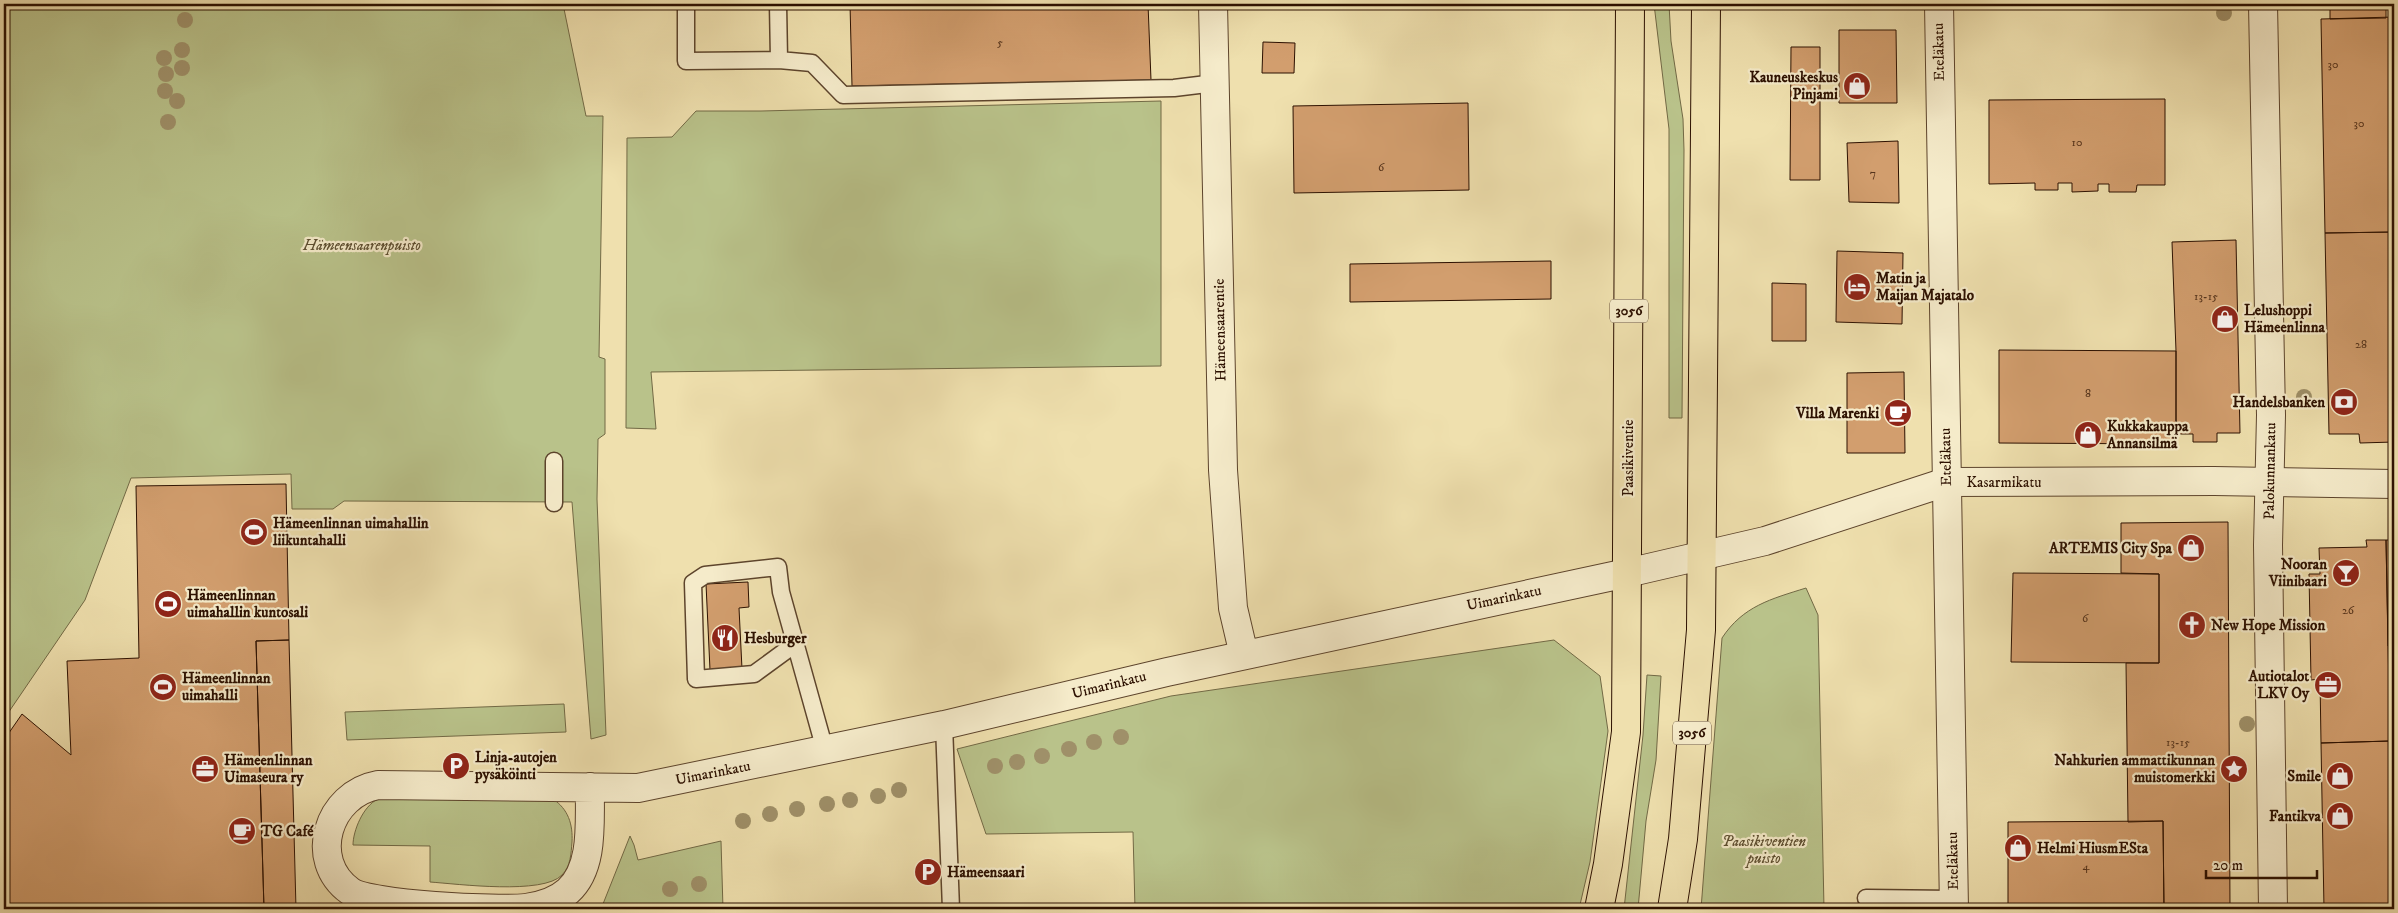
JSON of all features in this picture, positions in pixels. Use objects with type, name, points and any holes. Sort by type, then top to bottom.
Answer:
[{"type":"main road","name":"Paasikiventie","points":[[1599,909],[1608,864],[1626,732],[1630,4]]},
{"type":"main road","name":"3056","points":[[1672,909],[1683,838],[1701,630],[1706,4]]},
{"type":"street","name":"Hämeensaarentie","points":[[1213,4],[1223,470],[1233,608],[1244,655]]},
{"type":"street","name":"Eteläkatu","points":[[1939,4],[1954,904]]},
{"type":"street","name":"Palokunnankatu","points":[[2262,4],[2271,415],[2268,545],[2273,909]]},
{"type":"street","name":"Kasarmikatu","points":[[1627,573],[1765,541],[1946,482],[2394,484]]},
{"type":"street","name":"Uimarinkatu","points":[[590,786],[587,861],[570,900],[536,906],[480,909],[375,900],[357,902],[331,869],[328,828],[337,809],[366,787],[378,784],[590,786],[638,788],[944,725],[1244,655],[1627,573]]},
{"type":"lane","points":[[686,4],[686,61],[779,60],[812,64],[843,95],[1174,88],[1215,83]]},
{"type":"lane","points":[[778,4],[779,60]]},
{"type":"lane","points":[[554,461],[554,503]]},
{"type":"lane","points":[[795,644],[754,674],[696,679],[693,583],[705,575],[778,567],[781,592],[825,750]]},
{"type":"lane","points":[[944,725],[951,909]]},
{"type":"lane","points":[[1866,898],[1954,904]]},
{"type":"green space","name":"Hämeensaarenpuisto","points":[[4,4],[563,4],[586,116],[603,116],[599,357],[605,359],[605,434],[598,439],[597,499],[606,735],[591,739],[572,502],[344,501],[333,509],[292,509],[291,474],[131,478],[85,600],[4,719]]},
{"type":"green space","points":[[1654,4],[1669,4],[1671,41],[1683,119],[1682,418],[1669,418],[1669,129]]},
{"type":"green space","points":[[1161,101],[1161,366],[651,372],[656,429],[626,428],[627,138],[672,137],[696,111]]},
{"type":"green space","name":"Paasikiventien puisto","points":[[1806,588],[1818,615],[1824,909],[1701,909],[1722,638],[1739,618],[1759,605]]},
{"type":"green space","points":[[1554,640],[1600,676],[1608,731],[1590,862],[1579,909],[1135,909],[1133,832],[986,834],[957,749],[1171,696]]},
{"type":"green space","points":[[1647,675],[1661,676],[1656,760],[1646,821],[1638,909],[1624,909],[1643,735]]},
{"type":"green space","points":[[564,704],[566,732],[347,740],[345,712]]},
{"type":"green space","points":[[394,796],[553,799],[566,812],[572,829],[569,864],[562,875],[552,881],[537,885],[499,887],[430,882],[430,846],[353,845],[357,826],[368,807],[378,799]]},
{"type":"green space","points":[[630,836],[638,860],[721,841],[723,909],[601,909]]},
{"type":"building","points":[[850,4],[1148,4],[1151,80],[852,86]]},
{"type":"building","points":[[2330,4],[2386,4],[2386,18],[2330,19]]},
{"type":"building","points":[[2394,17],[2394,232],[2325,233],[2321,19]]},
{"type":"building","points":[[1839,30],[1896,30],[1897,103],[1839,103]]},
{"type":"building","points":[[1263,42],[1295,43],[1294,73],[1262,73]]},
{"type":"building","points":[[1791,47],[1820,47],[1820,180],[1790,180]]},
{"type":"building","points":[[2165,99],[2165,185],[2137,185],[2136,192],[2109,192],[2109,184],[2098,184],[2098,191],[2072,192],[2072,183],[2058,183],[2058,190],[2035,190],[2035,183],[1989,184],[1989,100]]},
{"type":"building","points":[[1468,103],[1469,190],[1294,193],[1293,106]]},
{"type":"building","points":[[1898,141],[1899,203],[1849,202],[1847,143]]},
{"type":"building","points":[[2394,232],[2394,442],[2360,443],[2359,434],[2329,434],[2325,233]]},
{"type":"building","points":[[2236,240],[2240,433],[2217,433],[2217,442],[2193,442],[2193,434],[2176,434],[2176,351],[2172,242]]},
{"type":"building","points":[[1837,251],[1903,253],[1902,324],[1836,322]]},
{"type":"building","points":[[1551,261],[1551,299],[1350,302],[1350,264]]},
{"type":"building","points":[[1772,283],[1806,284],[1806,341],[1772,341]]},
{"type":"building","points":[[1999,350],[2176,351],[2176,444],[1999,443]]},
{"type":"building","points":[[1904,372],[1905,453],[1847,453],[1847,373]]},
{"type":"building","name":"Hämeenlinnan uimahalli","points":[[286,484],[289,640],[256,641],[264,909],[4,909],[4,740],[22,714],[71,755],[67,661],[139,658],[136,486]]},
{"type":"building","points":[[2228,522],[2230,909],[2164,909],[2163,821],[2128,822],[2126,663],[2159,663],[2159,574],[2121,573],[2121,523]]},
{"type":"building","points":[[2366,540],[2386,540],[2390,741],[2321,743],[2320,679],[2311,680],[2309,574],[2320,574],[2319,548],[2367,547]]},
{"type":"building","points":[[2386,540],[2394,540],[2394,646],[2388,646]]},
{"type":"building","points":[[2013,573],[2159,574],[2159,663],[2011,662]]},
{"type":"building","name":"Hesburger","points":[[748,582],[749,607],[739,608],[742,669],[710,670],[706,584]]},
{"type":"building","points":[[289,640],[296,909],[264,909],[256,641]]},
{"type":"building","points":[[2394,741],[2394,909],[2324,909],[2321,743]]},
{"type":"building","points":[[2163,821],[2164,909],[2008,909],[2008,822]]},
{"type":"place","name":"Kauneuskeskus Pinjami","points":[[1857,86]]},
{"type":"place","name":"Matin ja Maijan Majatalo","points":[[1857,287]]},
{"type":"place","name":"Lelushoppi Hämeenlinna","points":[[2225,319]]},
{"type":"place","name":"Handelsbanken","points":[[2344,402]]},
{"type":"place","name":"Villa Marenki","points":[[1898,413]]},
{"type":"place","name":"Kukkakauppa Annansilmä","points":[[2088,435]]},
{"type":"place","name":"Hämeenlinnan uimahallin liikuntahalli","points":[[254,532]]},
{"type":"place","name":"ARTEMIS City Spa","points":[[2191,548]]},
{"type":"place","name":"Nooran Viinibaari","points":[[2346,573]]},
{"type":"place","name":"Hämeenlinnan uimahallin kuntosali","points":[[168,604]]},
{"type":"place","name":"New Hope Mission","points":[[2192,625]]},
{"type":"place","name":"Hesburger","points":[[725,638]]},
{"type":"place","name":"Autiotalot LKV Oy","points":[[2328,685]]},
{"type":"place","name":"Hämeenlinnan uimahalli","points":[[163,687]]},
{"type":"place","name":"Linja-autojen pysäköinti","points":[[456,766]]},
{"type":"place","name":"Hämeenlinnan Uimaseura ry","points":[[205,769]]},
{"type":"place","name":"Nahkurien ammattikunnan muistomerkki","points":[[2234,769]]},
{"type":"place","name":"Smile","points":[[2340,776]]},
{"type":"place","name":"Fantikva","points":[[2340,816]]},
{"type":"place","name":"TG Café","points":[[242,831]]},
{"type":"place","name":"Helmi HiusmESta","points":[[2018,848]]},
{"type":"place","name":"Hämeensaari","points":[[928,872]]}]
